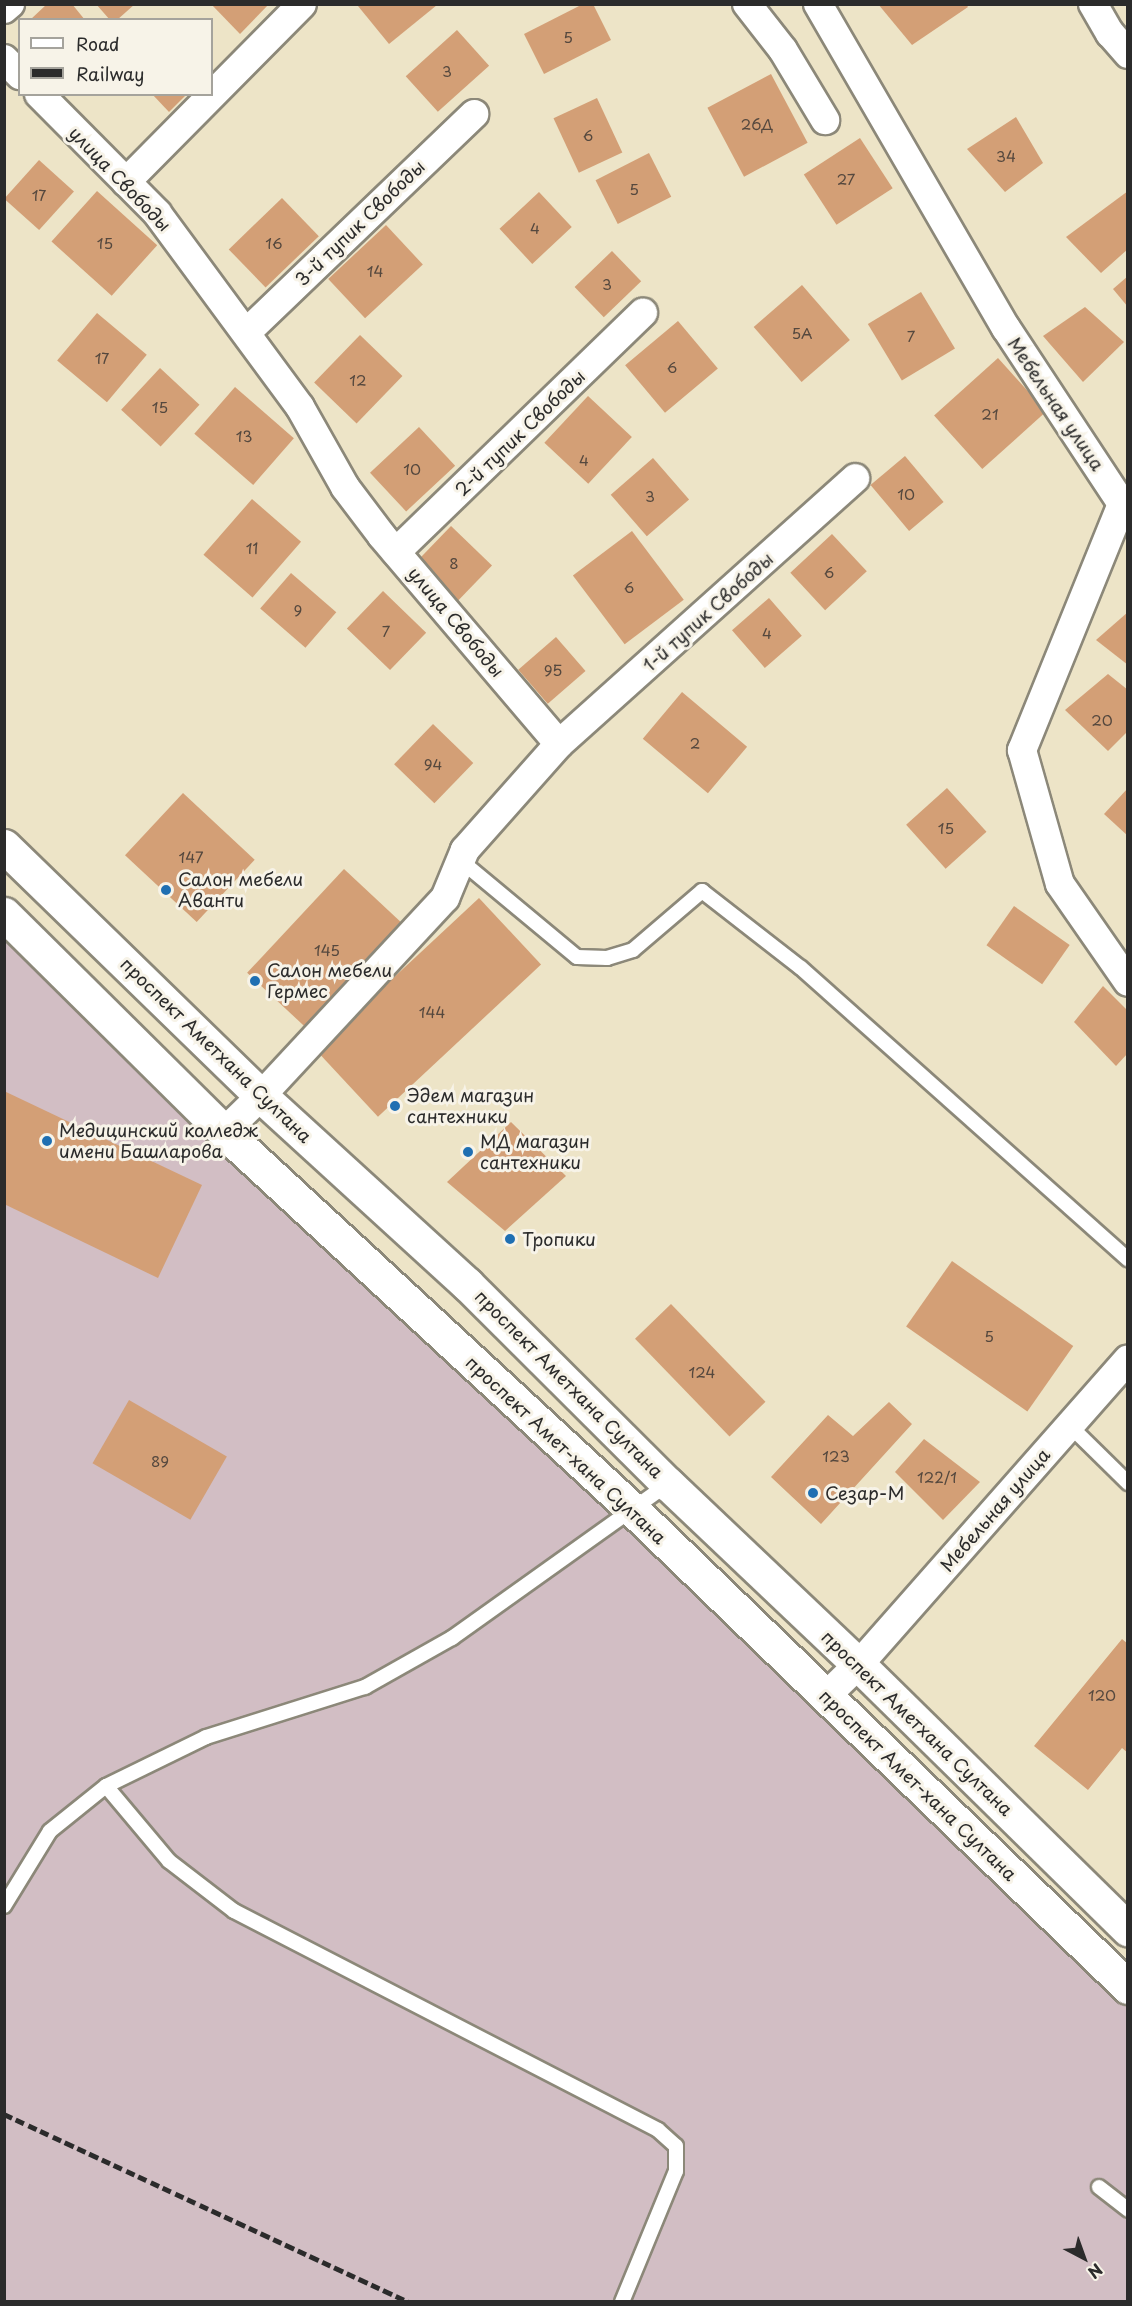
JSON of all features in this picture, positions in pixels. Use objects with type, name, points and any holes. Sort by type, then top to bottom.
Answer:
[{"type":"main road","name":"проспект Аметхана Султана","points":[[4,846],[261,1096],[467,1284],[668,1484],[862,1664],[1128,1929]]},
{"type":"main road","name":"проспект Амет-хана Султана","points":[[4,914],[224,1132],[632,1509],[1128,1987]]},
{"type":"street","points":[[4,9],[10,4]]},
{"type":"street","points":[[213,94],[302,4]]},
{"type":"street","points":[[747,4],[783,50],[825,120]]},
{"type":"street","name":"Мебельная улица","points":[[818,4],[1006,328],[1125,506],[1022,750],[1060,884],[1128,982]]},
{"type":"street","points":[[1093,4],[1110,33],[1128,54]]},
{"type":"street","points":[[4,59],[18,73]]},
{"type":"street","name":"улица Свободы","points":[[41,96],[157,213],[300,407],[345,487],[396,552],[559,744]]},
{"type":"street","points":[[126,182],[211,96]]},
{"type":"street","name":"3-й тупик Свободы","points":[[246,332],[474,114]]},
{"type":"street","name":"2-й тупик Свободы","points":[[396,552],[643,313]]},
{"type":"street","name":"1-й тупик Свободы","points":[[559,744],[855,478]]},
{"type":"street","points":[[224,1132],[261,1096],[445,898],[465,850],[559,744]]},
{"type":"street","name":"Мебельная улица","points":[[826,1696],[862,1664],[1128,1359]]},
{"type":"lane","points":[[460,860],[577,957],[607,958],[633,950],[702,891],[801,969],[1128,1259]]},
{"type":"lane","points":[[1069,1425],[1128,1483]]},
{"type":"lane","points":[[4,1906],[50,1831],[106,1786],[206,1737],[365,1687],[452,1638],[668,1484]]},
{"type":"lane","points":[[106,1786],[169,1861],[234,1911],[658,2130],[676,2146],[676,2171],[622,2301]]},
{"type":"lane","points":[[1099,2187],[1128,2210]]},
{"type":"shaded area","points":[[4,931],[1127,2003],[1127,2301],[5,2301]]},
{"type":"building","points":[[47,4],[72,4],[83,18],[32,18]]},
{"type":"building","points":[[96,4],[135,4],[119,18],[108,18]]},
{"type":"building","points":[[211,4],[269,4],[240,34]]},
{"type":"building","points":[[583,4],[593,4],[611,40],[544,74],[524,34]]},
{"type":"building","points":[[878,4],[966,4],[968,7],[912,45]]},
{"type":"building","points":[[437,5],[389,44],[358,6]]},
{"type":"building","points":[[457,30],[489,66],[438,112],[406,76]]},
{"type":"building","points":[[771,74],[808,143],[744,177],[707,108]]},
{"type":"building","points":[[154,96],[185,96],[169,112]]},
{"type":"building","points":[[597,98],[622,152],[579,173],[553,118]]},
{"type":"building","points":[[1016,117],[1043,163],[1005,192],[967,149]]},
{"type":"building","points":[[860,138],[893,188],[836,225],[804,174]]},
{"type":"building","points":[[649,153],[671,197],[618,224],[596,180]]},
{"type":"building","points":[[39,160],[74,191],[39,230],[4,199]]},
{"type":"building","points":[[97,191],[157,245],[112,296],[51,242]]},
{"type":"building","points":[[1128,191],[1128,249],[1101,273],[1066,237]]},
{"type":"building","points":[[539,192],[572,227],[532,264],[500,229]]},
{"type":"building","points":[[282,198],[319,236],[266,288],[229,249]]},
{"type":"building","points":[[386,225],[423,264],[365,318],[328,279]]},
{"type":"building","points":[[612,251],[641,281],[604,317],[575,287]]},
{"type":"building","points":[[1128,276],[1128,307],[1113,289]]},
{"type":"building","points":[[802,285],[850,340],[802,382],[754,327]]},
{"type":"building","points":[[921,292],[955,349],[902,381],[868,324]]},
{"type":"building","points":[[1085,307],[1124,342],[1083,382],[1043,336]]},
{"type":"building","points":[[97,313],[147,355],[107,402],[57,360]]},
{"type":"building","points":[[678,321],[718,368],[665,413],[625,365]]},
{"type":"building","points":[[360,335],[402,376],[357,423],[314,382]]},
{"type":"building","points":[[998,358],[1046,412],[982,469],[934,416]]},
{"type":"building","points":[[160,368],[199,405],[161,447],[121,410]]},
{"type":"building","points":[[235,387],[294,438],[253,485],[194,434]]},
{"type":"building","points":[[588,396],[632,437],[588,484],[544,443]]},
{"type":"building","points":[[419,427],[455,466],[406,511],[370,473]]},
{"type":"building","points":[[905,456],[944,502],[909,531],[871,485]]},
{"type":"building","points":[[653,458],[689,500],[647,536],[611,495]]},
{"type":"building","points":[[252,499],[301,542],[253,597],[203,555]]},
{"type":"building","points":[[451,526],[492,566],[458,601],[417,561]]},
{"type":"building","points":[[632,531],[684,600],[625,644],[573,576]]},
{"type":"building","points":[[832,534],[867,571],[825,610],[790,573]]},
{"type":"building","points":[[291,573],[336,612],[305,648],[260,608]]},
{"type":"building","points":[[383,591],[426,633],[390,670],[347,628]]},
{"type":"building","points":[[769,598],[802,636],[765,668],[732,630]]},
{"type":"building","points":[[1128,612],[1128,665],[1096,640]]},
{"type":"building","points":[[556,637],[586,671],[548,704],[518,670]]},
{"type":"building","points":[[1108,674],[1128,690],[1128,731],[1108,751],[1065,710]]},
{"type":"building","points":[[682,692],[747,747],[708,793],[643,739]]},
{"type":"building","points":[[433,724],[473,763],[434,803],[394,764]]},
{"type":"building","points":[[947,788],[986,832],[946,869],[906,825]]},
{"type":"building","points":[[1128,788],[1128,836],[1104,814]]},
{"type":"building","points":[[183,793],[255,860],[197,922],[125,855]]},
{"type":"building","points":[[344,869],[404,925],[307,1029],[247,973]]},
{"type":"building","points":[[479,898],[541,965],[378,1117],[316,1050]]},
{"type":"building","points":[[1014,906],[1070,945],[1042,984],[986,945]]},
{"type":"building","points":[[1103,986],[1128,1011],[1128,1053],[1116,1066],[1074,1022]]},
{"type":"building","points":[[4,1091],[202,1185],[158,1278],[4,1204]]},
{"type":"building","points":[[511,1122],[566,1176],[505,1231],[447,1182]]},
{"type":"building","points":[[952,1261],[1073,1346],[1027,1411],[906,1327]]},
{"type":"building","points":[[671,1304],[765,1402],[730,1437],[635,1339]]},
{"type":"building","points":[[129,1400],[227,1456],[190,1520],[92,1463]]},
{"type":"building","points":[[889,1402],[912,1424],[821,1524],[771,1477],[828,1415],[853,1436]]},
{"type":"building","points":[[924,1439],[980,1482],[943,1520],[895,1472]]},
{"type":"building","points":[[1122,1639],[1128,1644],[1128,1753],[1122,1748],[1088,1790],[1034,1746]]},
{"type":"railway","points":[[4,2114],[409,2302]]},
{"type":"place","name":"Салон мебели Аванти","points":[[166,890]]},
{"type":"place","name":"Салон мебели Гермес","points":[[255,981]]},
{"type":"place","name":"Эдем магазин сантехники","points":[[395,1106]]},
{"type":"place","name":"Медицинский колледж имени Башларова","points":[[47,1141]]},
{"type":"place","name":"МД магазин сантехники","points":[[468,1152]]},
{"type":"place","name":"Тропики","points":[[510,1239]]},
{"type":"place","name":"Сезар-М","points":[[813,1493]]}]
